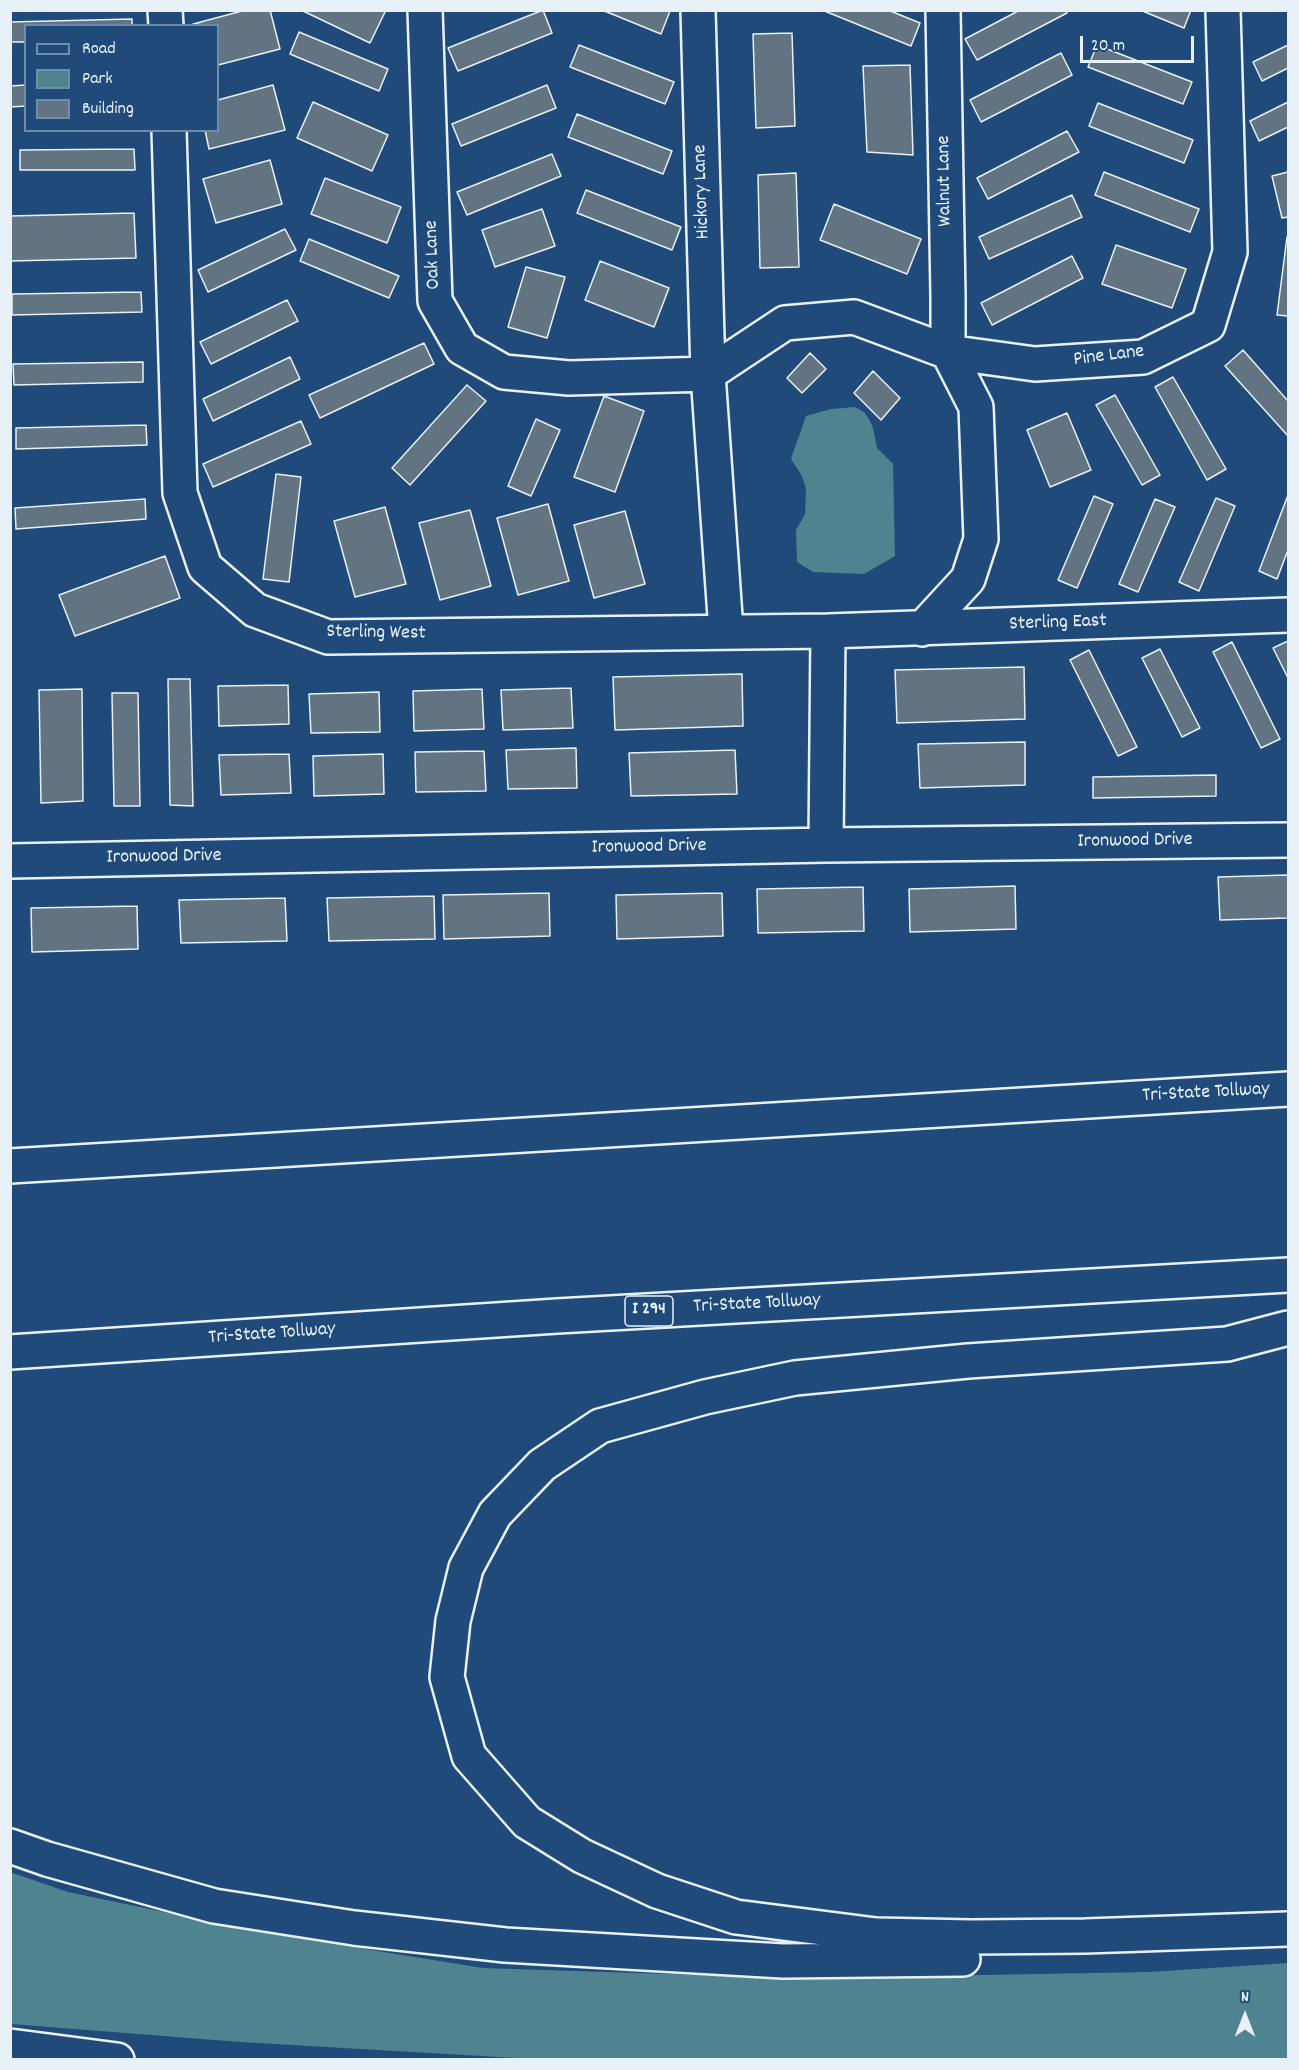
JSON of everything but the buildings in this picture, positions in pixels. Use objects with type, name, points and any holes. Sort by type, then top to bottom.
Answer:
[{"type":"main road","name":"Oak Lane","points":[[425,10],[435,302],[462,348],[504,372],[569,378],[708,374]]},
{"type":"main road","name":"Hickory Lane","points":[[698,10],[708,374],[726,631]]},
{"type":"main road","name":"Walnut Lane","points":[[943,10],[948,352]]},
{"type":"main road","name":"Pine Lane","points":[[708,374],[785,323],[854,317],[948,352],[1035,364],[1143,357],[1208,325],[1230,252],[1223,10]]},
{"type":"main road","name":"Sterling West","points":[[169,132],[180,493],[205,567],[255,610],[328,637],[828,631]]},
{"type":"main road","points":[[922,629],[968,579],[981,539],[976,407],[948,352]]},
{"type":"main road","name":"Sterling East","points":[[828,631],[1288,615]]},
{"type":"main road","points":[[826,845],[828,631]]},
{"type":"main road","name":"Ironwood Drive","points":[[10,861],[826,845],[1288,840]]},
{"type":"main road","name":"Tri-State Tollway","points":[[10,1166],[1288,1089]]},
{"type":"main road","name":"Tri-State Tollway","points":[[10,1352],[569,1316],[1288,1275]]},
{"type":"main road","points":[[1288,1328],[1227,1344],[968,1361],[795,1378],[705,1397],[600,1426],[542,1466],[495,1514],[466,1568],[453,1622],[447,1677],[469,1756],[527,1822],[582,1856],[657,1891],[736,1917],[888,1936],[1085,1936],[1288,1929]]},
{"type":"main road","points":[[10,1846],[47,1859],[214,1906],[354,1929],[516,1946],[783,1961],[1085,1956],[1248,1949],[1288,1945]]},
{"type":"main road","points":[[10,2046],[117,2060]]},
{"type":"green space","points":[[855,407],[864,412],[869,419],[877,448],[893,464],[895,556],[864,574],[813,572],[797,562],[796,530],[805,514],[806,489],[802,476],[791,459],[806,416],[831,409]]},
{"type":"green space","points":[[10,1872],[68,1892],[260,1932],[483,1968],[730,1976],[926,1976],[1149,1972],[1288,1963],[1288,2059],[550,2060],[240,2042],[11,2024]]}]
